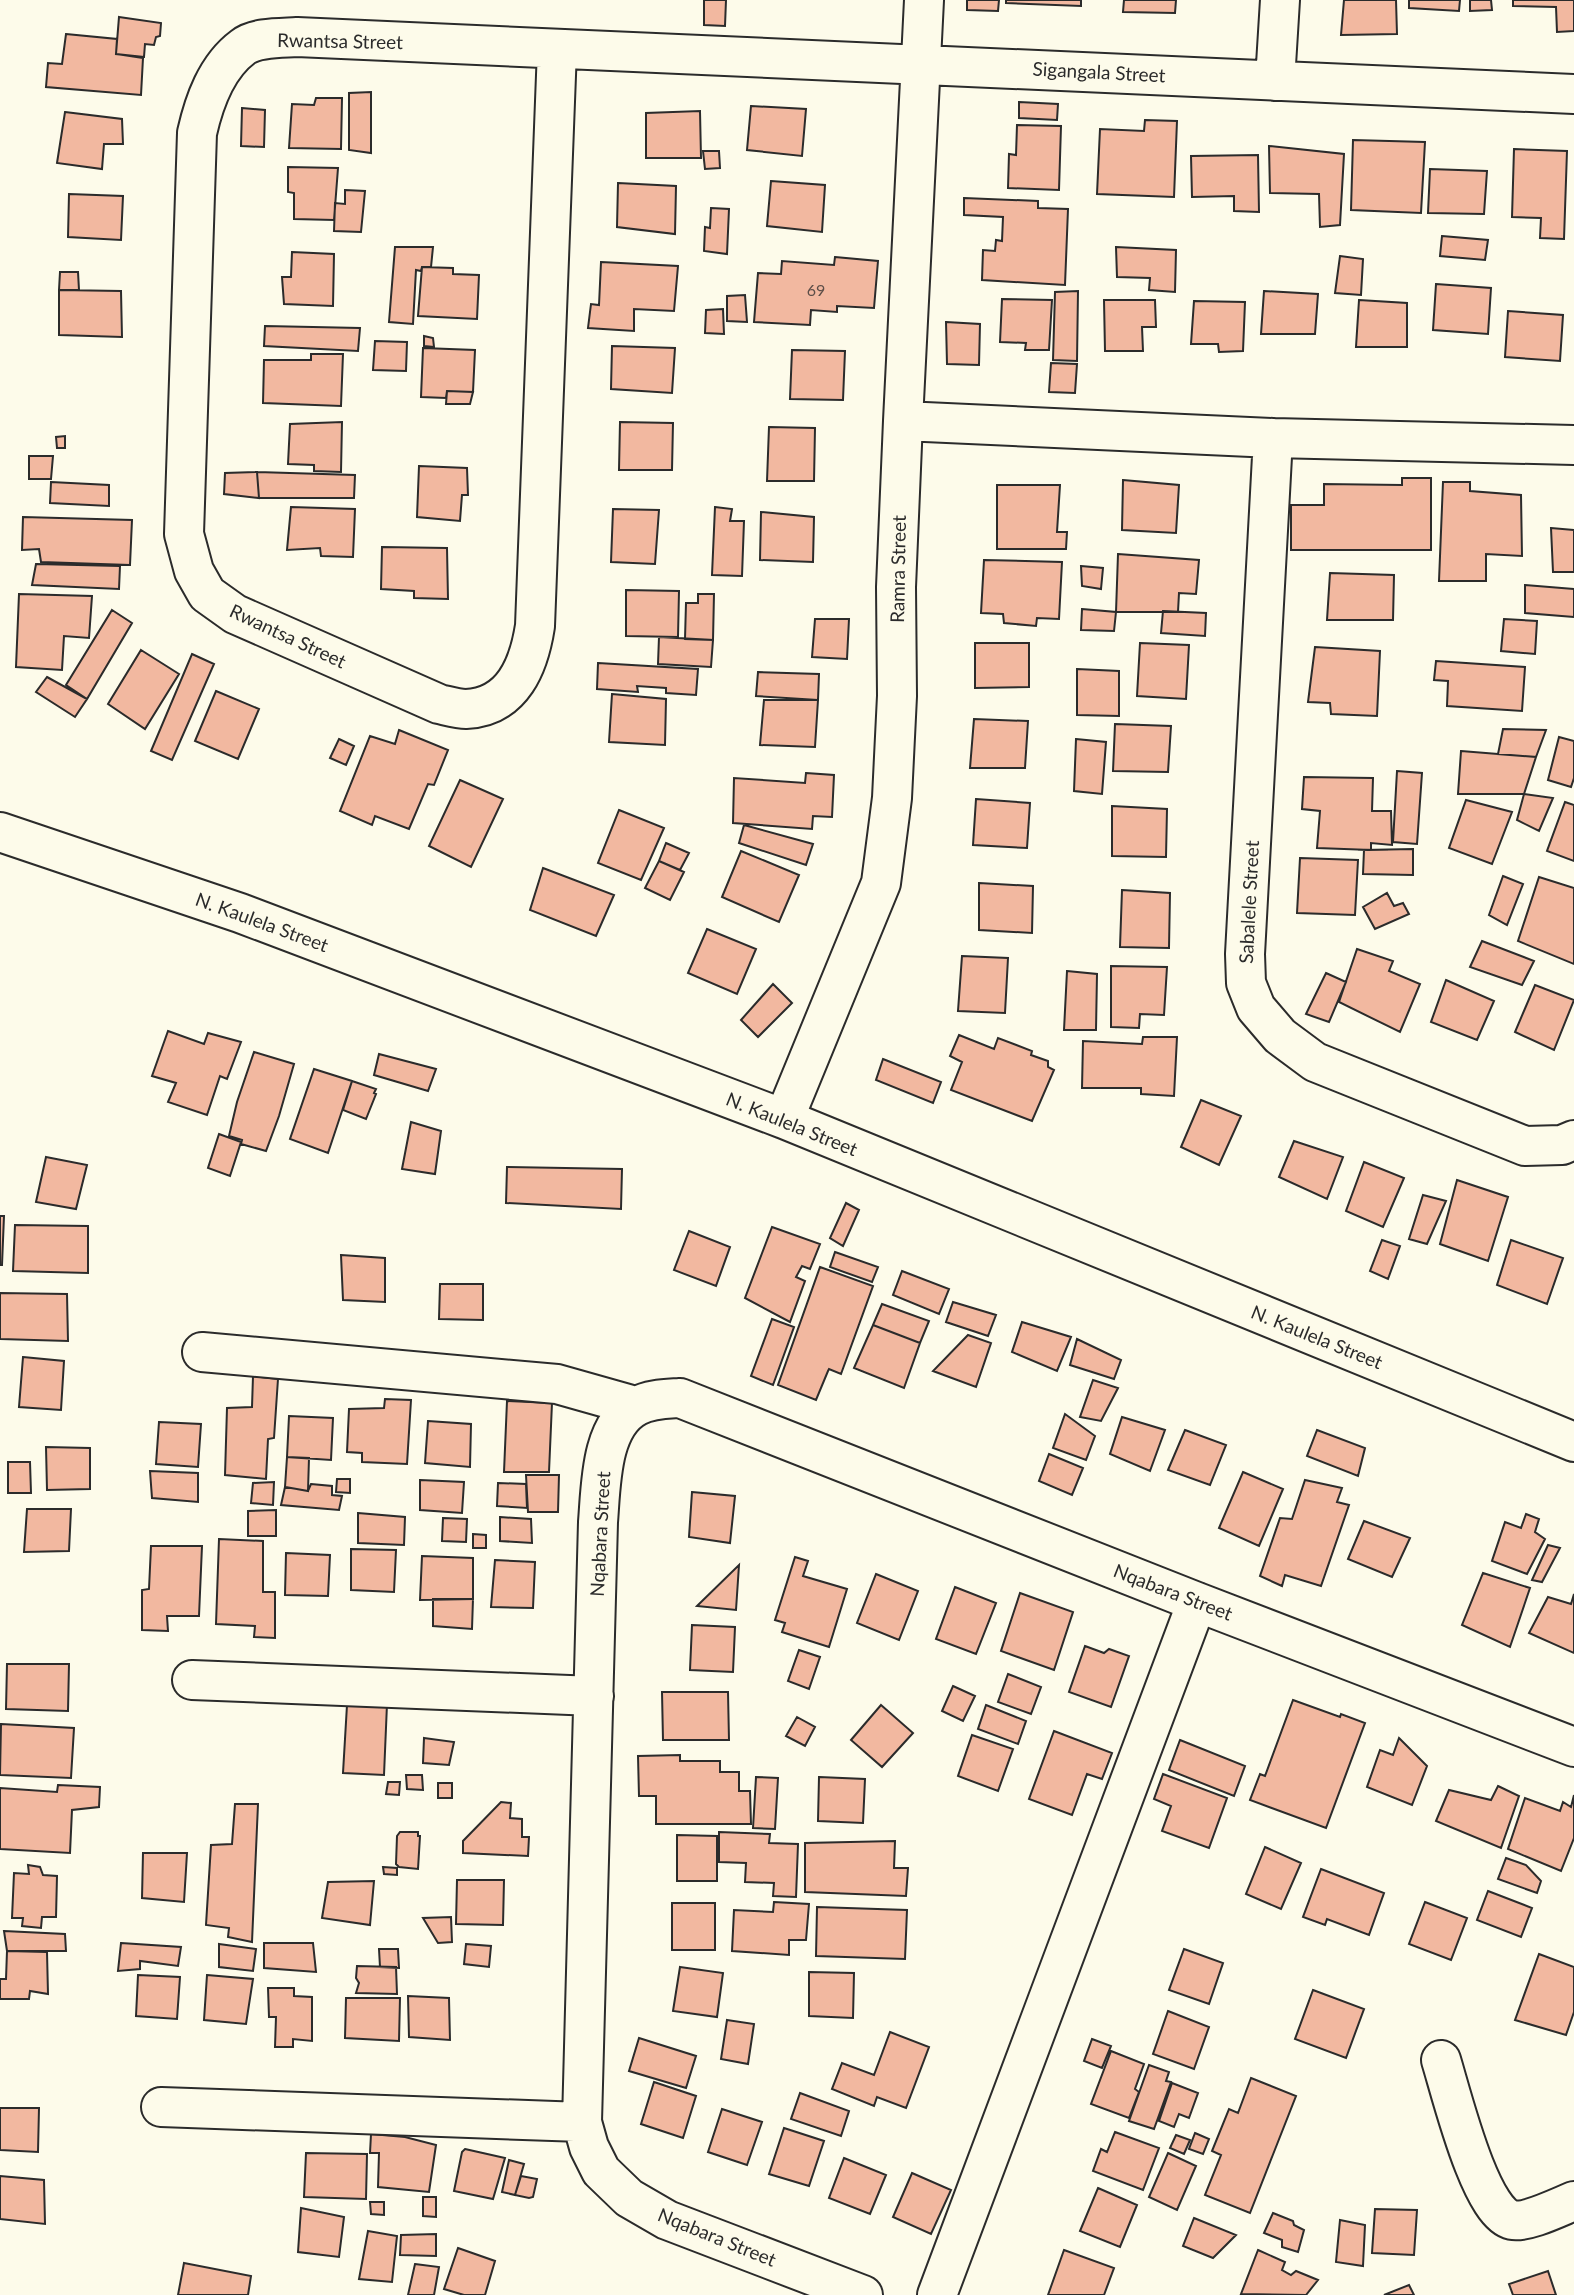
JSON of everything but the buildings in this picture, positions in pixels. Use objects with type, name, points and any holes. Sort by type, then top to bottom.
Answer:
[{"type":"street","name":"Ramra Street","points":[[784,1119],[881,883],[892,799],[903,421],[924,0]]},
{"type":"street","points":[[1275,81],[1280,0]]},
{"type":"street","name":"Rwantsa Street","points":[[557,50],[535,626],[531,652],[522,676],[488,706],[465,709],[439,704],[235,614],[207,594],[194,571],[184,534],[197,134],[203,105],[219,73],[244,46],[265,39],[297,37],[557,50],[922,63]]},
{"type":"street","name":"Sigangala Street","points":[[922,63],[1574,94]]},
{"type":"street","points":[[903,421],[1273,438],[1574,445]]},
{"type":"street","name":"Sabalele Street","points":[[1273,438],[1245,954],[1246,983],[1256,1008],[1280,1036],[1315,1062],[1525,1146],[1562,1145],[1574,1140]]},
{"type":"street","name":"N. Kaulela Street","points":[[0,832],[240,913],[784,1119],[1574,1443]]},
{"type":"street","points":[[202,1352],[557,1384],[635,1406]]},
{"type":"street","name":"Nqabara Street","points":[[863,2295],[667,2220],[629,2198],[601,2171],[589,2147],[582,2122],[598,1522],[602,1469],[613,1430],[635,1406],[658,1399],[680,1398],[1574,1747]]},
{"type":"street","points":[[937,2295],[1197,1602]]},
{"type":"street","points":[[192,1680],[594,1696]]},
{"type":"street","points":[[1441,2060],[1479,2178],[1495,2209],[1503,2217],[1521,2221],[1574,2202]]},
{"type":"street","points":[[161,2107],[582,2122]]}]
